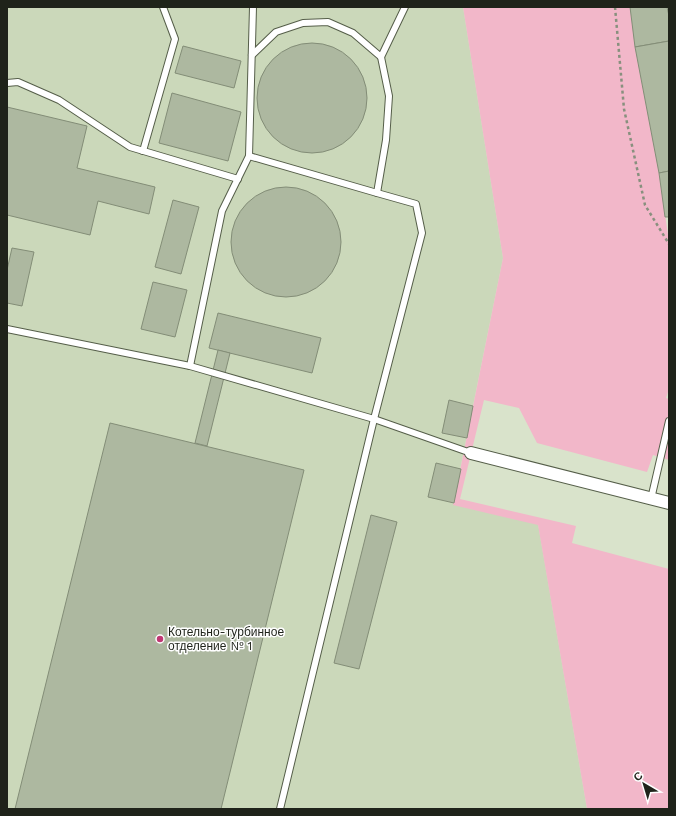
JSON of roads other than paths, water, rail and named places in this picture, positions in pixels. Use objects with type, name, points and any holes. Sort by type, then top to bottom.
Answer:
[{"type":"street","points":[[471,453],[669,503]]},
{"type":"lane","points":[[143,151],[175,39],[163,7]]},
{"type":"lane","points":[[190,366],[222,211],[249,156],[254,7]]},
{"type":"lane","points":[[377,193],[386,140],[389,96],[381,57],[405,7]]},
{"type":"lane","points":[[252,55],[276,32],[303,23],[328,22],[353,33],[381,57]]},
{"type":"lane","points":[[7,83],[18,82],[59,100],[130,147],[238,179]]},
{"type":"lane","points":[[249,156],[416,204],[422,233],[374,420],[280,809]]},
{"type":"lane","points":[[7,329],[190,366],[374,420],[471,453]]},
{"type":"lane","points":[[651,499],[669,421]]},
{"type":"place","name":"Котельно-турбинное отделение № 1","points":[[160,639]]}]
